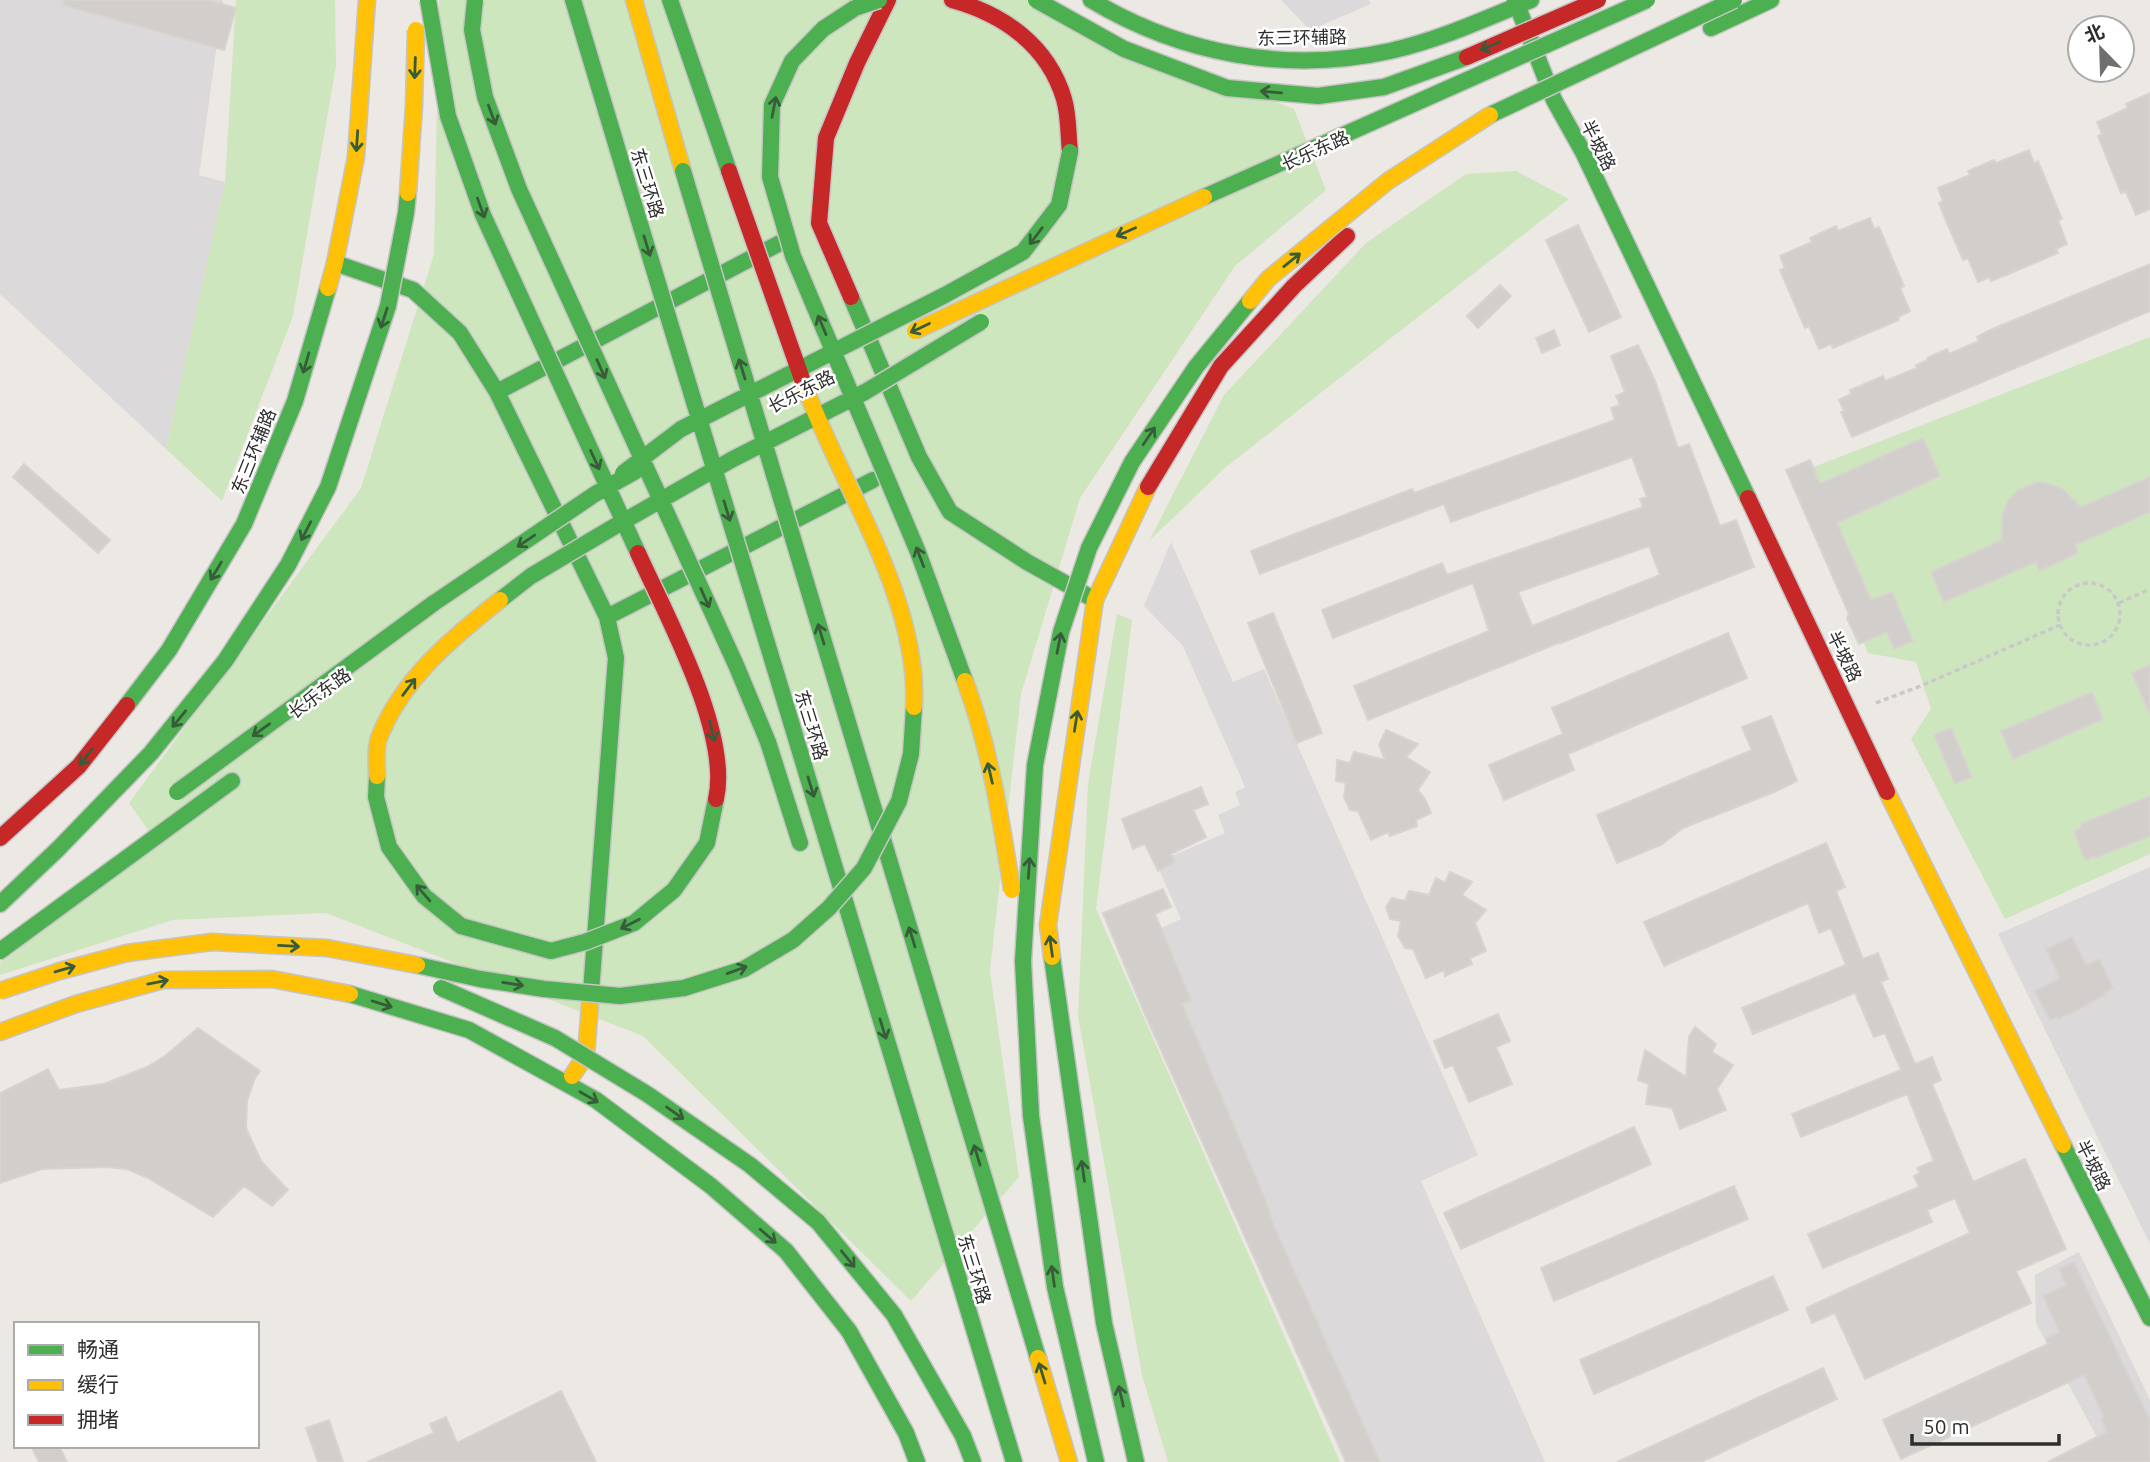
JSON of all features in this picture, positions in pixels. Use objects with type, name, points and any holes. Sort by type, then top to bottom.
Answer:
[{"type":"main road","name":"东三环辅路","points":[[0,838],[79,766],[169,650],[244,524],[295,401],[335,263],[356,157],[367,0]]},
{"type":"main road","points":[[0,904],[58,849],[151,753],[225,662],[288,565],[328,486],[388,306],[406,214],[414,106],[417,0]]},
{"type":"main road","name":"长乐东路","points":[[428,0],[448,116],[483,215],[608,489],[620,514],[625,526],[636,551],[690,667],[713,732],[719,788],[707,844],[674,890],[634,923],[585,942],[551,951],[461,926],[424,896],[389,847],[376,797],[379,740],[406,688],[452,638],[531,576],[617,526],[628,519],[733,459],[865,392],[987,319],[692,468],[528,565],[449,621]]},
{"type":"main road","points":[[475,0],[472,30],[485,97],[519,189],[768,742],[806,860]]},
{"type":"main road","name":"东三环路","points":[[573,0],[1014,1462]]},
{"type":"main road","name":"东三环路","points":[[634,0],[1069,1462]]},
{"type":"main road","points":[[0,991],[127,953],[212,942],[327,948],[544,989],[620,996],[684,988],[744,969],[793,940],[829,908],[864,868],[899,801],[911,754],[914,700],[909,640],[883,563],[831,451],[805,387],[670,0]]},
{"type":"main road","points":[[879,0],[855,8],[823,29],[792,61],[772,105],[770,177],[793,256],[918,552],[974,705],[1000,817],[1023,961],[1031,1116],[1055,1287],[1097,1462]]},
{"type":"main road","points":[[888,0],[857,62],[826,138],[819,223],[907,463],[950,512],[1027,562],[1095,600]]},
{"type":"main road","points":[[595,494],[681,429],[945,295],[1023,252],[1059,205],[1070,152],[1063,94],[1036,46],[1020,31],[971,4],[952,0]]},
{"type":"main road","points":[[1036,0],[1124,49],[1227,88],[1318,96],[1384,87],[1455,62],[1598,0]]},
{"type":"main road","name":"东三环辅路","points":[[1091,0],[1135,26],[1187,44],[1256,59],[1308,60],[1370,55],[1442,36],[1521,2]]},
{"type":"main road","name":"长乐东路","points":[[794,390],[983,297],[1647,0]]},
{"type":"main road","points":[[1023,961],[1035,765],[1061,632],[1089,548],[1132,462],[1196,368],[1268,279],[1388,181],[1492,114],[1734,0]]},
{"type":"main road","points":[[1136,1462],[1104,1323],[1048,925],[1095,600],[1153,475],[1221,366],[1336,246],[1413,180],[1487,134],[1554,100],[1772,0]]},
{"type":"main road","name":"半坡路","points":[[1521,2],[1554,100],[1583,152],[1852,712],[1906,835],[2150,1318]]},
{"type":"main road","points":[[1526,77],[1563,60]]},
{"type":"main road","points":[[497,392],[819,223]]},
{"type":"main road","points":[[335,263],[413,290],[460,333],[497,392],[607,617],[616,658],[586,1055],[566,1085]]},
{"type":"main road","name":"长乐东路","points":[[171,796],[434,603],[595,494],[681,446],[769,402]]},
{"type":"main road","points":[[607,617],[907,463]]},
{"type":"main road","points":[[0,951],[238,777]]},
{"type":"main road","points":[[818,899],[826,925]]},
{"type":"main road","points":[[0,921],[22,905]]},
{"type":"main road","points":[[327,948],[455,993],[555,1038],[647,1094],[750,1164],[818,1222],[894,1315],[963,1436],[973,1462]]},
{"type":"main road","points":[[0,1032],[76,1004],[163,979],[272,979],[352,994],[468,1030],[596,1100],[711,1186],[786,1251],[849,1331],[906,1433],[917,1462]]},
{"type":"main road","points":[[936,1255],[966,1307]]},
{"type":"path","points":[[2095,583],[2109,590],[2119,603],[2120,619],[2117,626],[2113,634],[2100,643],[2084,644],[2069,638],[2060,625],[2058,608],[2065,594],[2078,584],[2095,583]]},
{"type":"path","points":[[2119,603],[2150,589]]},
{"type":"path","points":[[1852,712],[1923,685],[2060,625]]},
{"type":"shaded area","points":[[0,0],[223,0],[199,175],[225,182],[166,449],[0,294]]},
{"type":"shaded area","points":[[1281,0],[1369,0],[1371,4],[1310,30]]},
{"type":"shaded area","points":[[1171,542],[1233,682],[1264,669],[1478,1155],[1421,1181],[1545,1462],[1359,1462],[1130,942],[1181,919],[1156,863],[1225,833],[1218,815],[1240,805],[1235,792],[1245,787],[1183,646],[1144,606]]},
{"type":"shaded area","points":[[2150,867],[2150,1244],[1998,934]]},
{"type":"shaded area","points":[[2079,1252],[2150,1400],[2150,1462],[2110,1462],[2036,1323],[2035,1275]]},
{"type":"green space","points":[[236,0],[335,0],[336,66],[293,316],[222,501],[166,449],[225,182]]},
{"type":"green space","points":[[439,0],[1028,0],[1294,109],[1326,190],[1235,266],[1080,498],[1021,694],[990,971],[1019,1177],[911,1301],[643,1036],[326,913],[173,920],[0,975],[0,963],[158,844],[129,803],[361,488],[434,254]]},
{"type":"green space","points":[[1516,171],[1569,199],[1226,467],[1149,541],[1224,395],[1366,243],[1466,174]]},
{"type":"green space","points":[[2150,337],[2150,854],[2005,919],[1911,739],[1931,709],[1916,662],[1868,653],[1793,475]]},
{"type":"green space","points":[[1117,614],[1132,620],[1096,909],[1340,1462],[1168,1462],[1142,1375],[1078,1016],[1088,784]]},
{"type":"building","points":[[64,0],[208,0],[236,8],[224,50],[63,5]]},
{"type":"building","points":[[2150,93],[2150,209],[2136,215],[2126,192],[2121,193],[2098,136],[2102,134],[2097,122],[2128,108],[2126,104]]},
{"type":"building","points":[[2029,150],[2034,163],[2038,161],[2062,219],[2058,220],[2067,244],[2056,249],[2058,253],[1991,281],[1990,277],[1978,282],[1968,258],[1963,260],[1947,223],[1939,203],[1943,201],[1938,188],[1970,175],[1968,171],[1994,160],[1996,163]]},
{"type":"building","points":[[1870,218],[1874,229],[1879,227],[1904,286],[1900,288],[1910,311],[1898,317],[1899,320],[1833,348],[1831,344],[1819,349],[1809,326],[1805,328],[1780,270],[1785,268],[1780,256],[1812,242],[1810,238],[1836,226],[1838,231]]},
{"type":"building","points":[[1578,225],[1621,317],[1589,332],[1546,240]]},
{"type":"building","points":[[2150,264],[2150,311],[1852,437],[1839,400],[1851,394],[1850,390],[1883,376],[1885,381],[1917,368],[1916,365],[1928,360],[1927,358],[1947,349],[1949,354],[1979,341],[1977,337],[1990,330]]},
{"type":"building","points":[[1500,285],[1511,296],[1478,328],[1467,316]]},
{"type":"building","points":[[1554,330],[1560,345],[1542,353],[1536,338]]},
{"type":"building","points":[[1638,345],[1655,381],[1678,448],[1689,444],[1720,526],[1736,520],[1754,567],[1368,720],[1354,686],[1489,631],[1473,583],[1333,638],[1322,610],[1442,563],[1447,575],[1643,507],[1640,499],[1647,497],[1632,457],[1451,522],[1444,504],[1260,574],[1251,551],[1412,489],[1414,493],[1615,420],[1611,408],[1620,405],[1616,396],[1625,392],[1611,356]],"holes":[[[1649,546],[1660,575],[1532,626],[1518,592]]]},
{"type":"building","points":[[1923,438],[1940,476],[1837,523],[1871,600],[1892,592],[1913,641],[1894,649],[1887,632],[1859,644],[1847,618],[1849,614],[1786,470],[1810,460],[1820,484]]},
{"type":"building","points":[[24,464],[110,540],[98,553],[13,477]]},
{"type":"building","points":[[2150,477],[2150,512],[2075,545],[2078,553],[2039,571],[2036,562],[1944,602],[1931,572],[2002,540],[2002,516],[2008,501],[2018,490],[2038,482],[2050,484],[2063,489],[2081,507]]},
{"type":"building","points":[[1273,613],[1322,733],[1297,743],[1248,623]]},
{"type":"building","points":[[1728,633],[1747,678],[1568,754],[1574,770],[1504,800],[1489,765],[1563,734],[1552,708]]},
{"type":"building","points":[[2150,665],[2150,715],[2132,673]]},
{"type":"building","points":[[2092,692],[2103,719],[2013,759],[2001,731]]},
{"type":"building","points":[[1771,716],[1797,781],[1683,828],[1661,845],[1617,863],[1597,815],[1752,750],[1742,727]]},
{"type":"building","points":[[1951,728],[1972,777],[1955,784],[1934,735]]},
{"type":"building","points":[[1386,730],[1418,744],[1406,757],[1430,772],[1418,790],[1431,813],[1416,820],[1417,826],[1390,836],[1388,832],[1371,840],[1358,811],[1350,810],[1344,797],[1346,783],[1336,781],[1337,760],[1350,763],[1354,752],[1385,760],[1379,745]]},
{"type":"building","points":[[1201,787],[1208,804],[1193,810],[1206,837],[1171,854],[1175,862],[1158,871],[1145,844],[1133,849],[1122,819]]},
{"type":"building","points":[[2150,796],[2150,836],[2085,860],[2074,831],[2082,827],[2081,824]]},
{"type":"building","points":[[1826,843],[1845,887],[1836,891],[1863,959],[1878,953],[1888,979],[1881,982],[1915,1064],[1932,1057],[1941,1080],[1932,1084],[1973,1182],[2025,1159],[2066,1249],[2016,1271],[2031,1303],[1865,1379],[1835,1313],[1812,1323],[1806,1308],[1970,1233],[1955,1198],[1927,1210],[1932,1222],[1823,1268],[1808,1234],[1919,1187],[1914,1176],[1920,1173],[1917,1168],[1934,1161],[1907,1094],[1801,1137],[1792,1114],[1901,1070],[1885,1033],[1874,1037],[1855,993],[1753,1034],[1742,1008],[1846,965],[1831,928],[1819,933],[1808,903],[1664,966],[1644,922]]},
{"type":"building","points":[[1450,872],[1472,882],[1462,895],[1486,910],[1475,923],[1486,951],[1470,958],[1472,964],[1445,976],[1444,970],[1426,978],[1413,949],[1405,948],[1398,936],[1401,921],[1390,919],[1386,907],[1392,898],[1405,901],[1409,891],[1429,895],[1436,878],[1445,883]]},
{"type":"building","points":[[1163,889],[1171,907],[1155,914],[1191,1000],[1182,1004],[1264,1196],[1274,1226],[1380,1462],[1346,1462],[1144,1012],[1103,913]]},
{"type":"building","points":[[2072,937],[2086,965],[2099,959],[2113,988],[2075,1011],[2050,1020],[2035,991],[2060,978],[2046,949]]},
{"type":"building","points":[[1498,1014],[1510,1041],[1496,1047],[1512,1084],[1469,1102],[1453,1065],[1445,1068],[1434,1041]]},
{"type":"building","points":[[1695,1027],[1716,1044],[1712,1052],[1733,1065],[1717,1089],[1726,1110],[1680,1129],[1672,1108],[1646,1104],[1649,1084],[1638,1080],[1645,1050],[1686,1077],[1689,1037]]},
{"type":"building","points":[[198,1028],[260,1071],[247,1101],[246,1128],[261,1161],[288,1190],[272,1206],[244,1186],[213,1217],[148,1178],[127,1169],[106,1167],[42,1169],[0,1183],[0,1093],[48,1069],[59,1090],[104,1084],[147,1067],[165,1056]]},
{"type":"building","points":[[1634,1127],[1651,1164],[1461,1249],[1444,1213]]},
{"type":"building","points":[[1734,1186],[1748,1219],[1554,1301],[1541,1268]]},
{"type":"building","points":[[2074,1262],[2150,1420],[2150,1462],[2048,1462],[2107,1432],[2101,1419],[2104,1417],[2084,1375],[1901,1459],[1883,1420],[2048,1344],[2046,1338],[2060,1332],[2043,1296],[2066,1285],[2059,1269]]},
{"type":"building","points":[[1773,1276],[1788,1310],[1594,1394],[1580,1360]]},
{"type":"building","points":[[1823,1368],[1837,1399],[1701,1462],[1617,1462]]},
{"type":"building","points":[[561,1391],[596,1462],[367,1462],[434,1433],[430,1424],[446,1417],[457,1443]]},
{"type":"building","points":[[329,1420],[343,1462],[318,1462],[306,1428]]},
{"type":"building","points":[[32,1448],[60,1448],[67,1462],[39,1462]]},
{"type":"traffic: fast","points":[[428,0],[448,116],[483,215],[638,553]]},
{"type":"traffic: fast","points":[[475,0],[472,30],[485,97],[519,189],[736,665],[768,742]]},
{"type":"traffic: fast","points":[[573,0],[627,181]]},
{"type":"traffic: fast","points":[[670,0],[729,171]]},
{"type":"traffic: fast","points":[[879,0],[855,8],[823,29],[792,61],[772,105],[770,177],[793,256],[918,552],[965,681]]},
{"type":"traffic: fast","points":[[1036,0],[1124,49],[1227,88],[1318,96],[1384,87],[1467,57]]},
{"type":"traffic: fast","points":[[1091,0],[1125,19],[1198,46],[1273,59],[1312,60],[1351,58],[1390,51],[1462,28],[1531,0]]},
{"type":"traffic: fast","points":[[1515,0],[1554,100],[1583,152],[1748,498]]},
{"type":"traffic: fast","points":[[1204,197],[1647,0]]},
{"type":"traffic: fast","points":[[1490,115],[1734,0]]},
{"type":"traffic: fast","points":[[1711,28],[1771,0]]},
{"type":"traffic: fast","points":[[623,473],[681,429],[945,295],[1023,252],[1059,205],[1070,152]]},
{"type":"traffic: fast","points":[[683,171],[841,699]]},
{"type":"traffic: fast","points":[[627,181],[791,722]]},
{"type":"traffic: fast","points":[[58,849],[151,753],[225,661],[288,565],[328,487],[388,306],[408,193]]},
{"type":"traffic: fast","points":[[497,392],[780,243]]},
{"type":"traffic: fast","points":[[335,263],[413,290],[460,333],[497,392],[607,617],[616,658],[591,992]]},
{"type":"traffic: fast","points":[[127,705],[169,650],[244,524],[295,401],[328,288]]},
{"type":"traffic: fast","points":[[851,297],[919,457],[950,512],[1027,562],[1095,600]]},
{"type":"traffic: fast","points":[[1023,961],[1035,765],[1061,632],[1089,548],[1132,462],[1196,367],[1250,301]]},
{"type":"traffic: fast","points":[[500,600],[531,576],[617,525],[733,459],[865,392],[981,322]]},
{"type":"traffic: fast","points":[[177,792],[434,603],[595,494],[636,471]]},
{"type":"traffic: fast","points":[[607,617],[873,480]]},
{"type":"traffic: fast","points":[[841,699],[1038,1358]]},
{"type":"traffic: fast","points":[[417,965],[544,989],[620,996],[684,988],[744,969],[793,940],[829,908],[864,868],[899,801],[911,754],[914,707]]},
{"type":"traffic: fast","points":[[791,722],[1014,1462]]},
{"type":"traffic: fast","points":[[768,742],[800,843]]},
{"type":"traffic: fast","points":[[377,776],[376,797],[389,847],[424,896],[461,926],[551,951],[585,942],[634,923],[674,890],[707,843],[716,799]]},
{"type":"traffic: fast","points":[[0,951],[232,781]]},
{"type":"traffic: fast","points":[[0,904],[58,849]]},
{"type":"traffic: fast","points":[[1052,957],[1104,1323],[1136,1462]]},
{"type":"traffic: fast","points":[[1023,961],[1031,1116],[1055,1287],[1096,1462]]},
{"type":"traffic: fast","points":[[441,988],[555,1038],[647,1094],[750,1165],[818,1222],[894,1315],[963,1436]]},
{"type":"traffic: fast","points":[[350,994],[469,1030],[596,1100],[711,1186],[786,1251],[849,1331],[906,1433],[917,1462]]},
{"type":"traffic: fast","points":[[2063,1145],[2150,1318]]},
{"type":"traffic: fast","points":[[963,1436],[973,1462]]},
{"type":"traffic: slow","points":[[328,288],[356,157],[367,0]]},
{"type":"traffic: slow","points":[[634,0],[683,171]]},
{"type":"traffic: slow","points":[[408,193],[416,30]]},
{"type":"traffic: slow","points":[[1250,301],[1268,279],[1388,181],[1490,115]]},
{"type":"traffic: slow","points":[[915,331],[1204,197]]},
{"type":"traffic: slow","points":[[802,379],[891,581],[904,623],[912,665],[914,707]]},
{"type":"traffic: slow","points":[[1052,957],[1048,925],[1095,600],[1148,487]]},
{"type":"traffic: slow","points":[[377,776],[378,742],[401,697],[430,661],[500,600]]},
{"type":"traffic: slow","points":[[965,681],[988,758],[1012,890]]},
{"type":"traffic: slow","points":[[1887,792],[2063,1145]]},
{"type":"traffic: slow","points":[[0,991],[127,953],[212,942],[327,948],[417,965]]},
{"type":"traffic: slow","points":[[0,1032],[76,1004],[163,980],[272,979],[350,994]]},
{"type":"traffic: slow","points":[[572,1076],[586,1055],[591,992]]},
{"type":"traffic: slow","points":[[1038,1358],[1069,1462]]},
{"type":"traffic: jam","points":[[851,297],[819,223],[826,138],[857,63],[888,0]]},
{"type":"traffic: jam","points":[[952,0],[1006,23],[1021,34],[1047,63],[1064,99],[1070,152]]},
{"type":"traffic: jam","points":[[1467,57],[1598,0]]},
{"type":"traffic: jam","points":[[729,171],[802,379]]},
{"type":"traffic: jam","points":[[1148,487],[1221,366],[1294,286],[1347,236]]},
{"type":"traffic: jam","points":[[1748,498],[1887,792]]},
{"type":"traffic: jam","points":[[638,553],[679,641],[705,709],[714,741],[718,772],[716,799]]},
{"type":"traffic: jam","points":[[0,838],[79,766],[127,705]]}]
